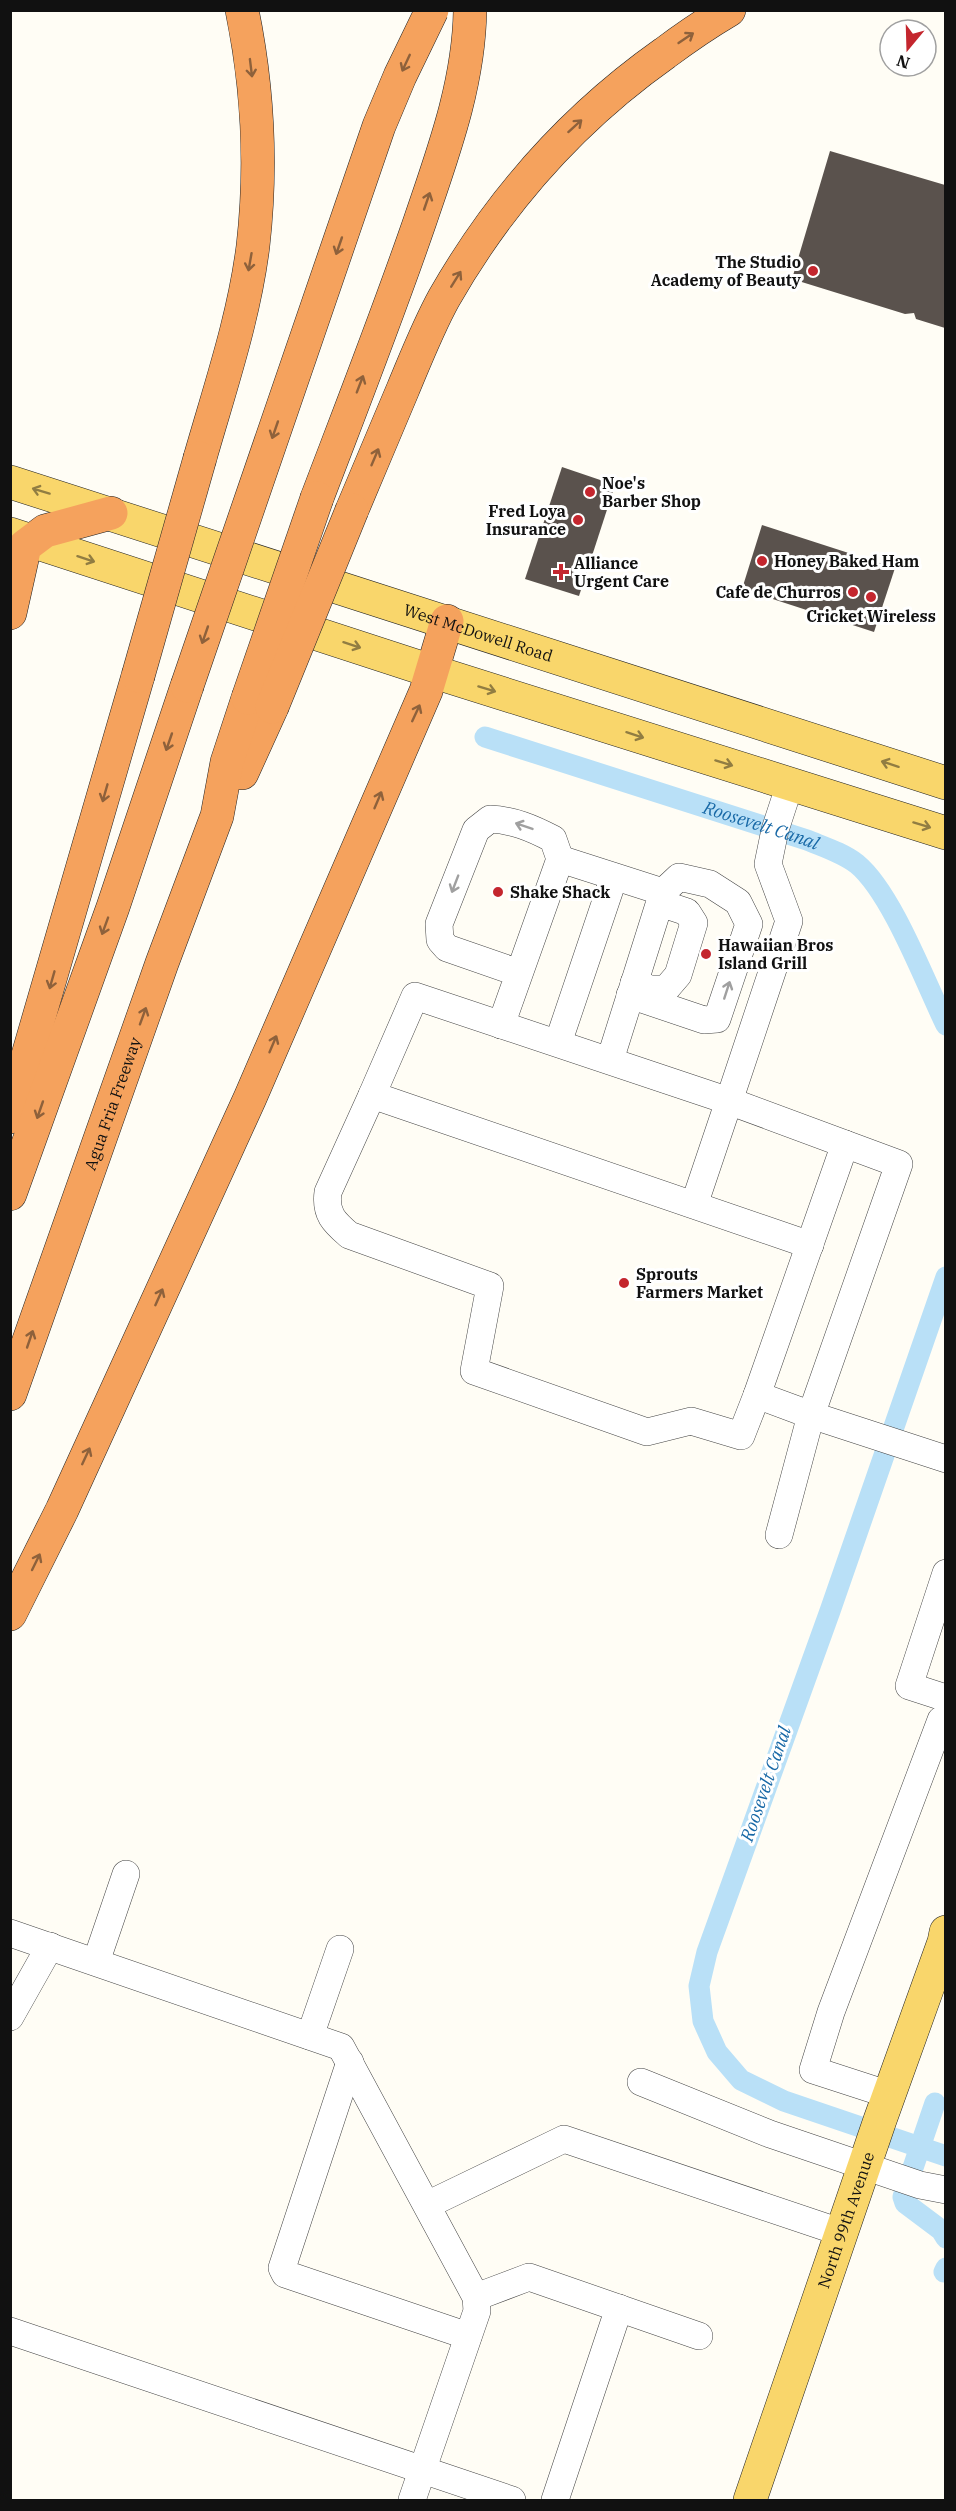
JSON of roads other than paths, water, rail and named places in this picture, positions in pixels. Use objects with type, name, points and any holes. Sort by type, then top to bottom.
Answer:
[{"type":"highway","points":[[10,1117],[237,329],[254,228],[258,148],[254,89],[242,10]]},
{"type":"highway","points":[[10,1194],[113,907],[379,126],[432,10]]},
{"type":"highway","points":[[260,703],[352,510],[423,340],[444,298],[483,234],[531,172],[565,136],[643,68],[729,10]]},
{"type":"highway","points":[[260,703],[317,498],[407,259],[446,147],[460,95],[470,22]]},
{"type":"highway","points":[[10,613],[25,546],[21,538],[111,513]]},
{"type":"highway","points":[[10,1614],[67,1499],[250,1098],[426,692],[447,621]]},
{"type":"highway","name":"Agua Fria Freeway","points":[[10,1394],[158,974],[217,816],[245,769],[260,703]]},
{"type":"main road","name":"West McDowell Road","points":[[10,482],[945,783]]},
{"type":"main road","points":[[21,538],[431,671],[945,833]]},
{"type":"main road","name":"North 99th Avenue","points":[[750,2500],[843,2233],[876,2165],[885,2108],[945,1938]]},
{"type":"lane","points":[[694,1205],[789,921],[768,864],[775,830],[790,784]]},
{"type":"lane","points":[[501,1024],[560,859],[553,839],[531,827],[507,820],[490,819],[476,830],[439,924],[440,940],[447,948],[519,973]]},
{"type":"lane","points":[[560,859],[614,877],[661,898],[687,912],[694,923],[678,975],[666,989],[650,989],[630,996]]},
{"type":"lane","points":[[558,1043],[614,877]]},
{"type":"lane","points":[[610,1060],[630,996],[661,898],[680,878],[710,884],[738,902],[749,924],[717,1019],[704,1020],[630,996]]},
{"type":"lane","points":[[779,1535],[811,1415],[898,1164],[845,1144],[729,1101],[415,996],[328,1192],[326,1207],[337,1225],[350,1236],[490,1286],[474,1371],[647,1432],[691,1420],[741,1436],[845,1144]]},
{"type":"lane","points":[[372,1095],[810,1245]]},
{"type":"lane","points":[[757,1395],[811,1415],[945,1458]]},
{"type":"lane","points":[[885,2108],[813,2070],[831,2012],[944,1711],[909,1686],[945,1573]]},
{"type":"lane","points":[[96,1962],[126,1874]]},
{"type":"lane","points":[[10,1933],[341,2047],[476,2297],[477,2311],[412,2500]]},
{"type":"lane","points":[[10,2017],[50,1947]]},
{"type":"lane","points":[[310,2036],[340,1949]]},
{"type":"lane","points":[[350,2062],[282,2268],[285,2274],[468,2336]]},
{"type":"lane","points":[[641,2082],[770,2134],[876,2165],[932,2187]]},
{"type":"lane","points":[[427,2205],[564,2139],[843,2233]]},
{"type":"lane","points":[[476,2297],[529,2277],[699,2336]]},
{"type":"lane","points":[[555,2500],[619,2308]]},
{"type":"lane","points":[[10,2331],[512,2500]]},
{"type":"waterway","name":"Roosevelt Canal","points":[[485,737],[807,840],[852,860],[870,877],[895,916],[946,1025]]},
{"type":"waterway","name":"Roosevelt Canal","points":[[946,1277],[830,1611],[707,1952],[699,1986],[703,2021],[717,2052],[741,2080],[784,2101],[946,2156]]},
{"type":"waterway","points":[[935,2103],[903,2197],[905,2203],[941,2230],[946,2238]]},
{"type":"waterway","points":[[944,2272],[946,2268]]},
{"type":"place","name":"The Studio Academy of Beauty","points":[[813,271]]},
{"type":"place","name":"Noe's Barber Shop","points":[[590,492]]},
{"type":"place","name":"Fred Loya Insurance","points":[[578,520]]},
{"type":"place","name":"Honey Baked Ham","points":[[762,561]]},
{"type":"place","name":"Alliance Urgent Care","points":[[561,572]]},
{"type":"place","name":"Cafe de Churros","points":[[853,592]]},
{"type":"place","name":"Cricket Wireless","points":[[871,597]]},
{"type":"place","name":"Shake Shack","points":[[498,892]]},
{"type":"place","name":"Hawaiian Bros Island Grill","points":[[706,954]]},
{"type":"place","name":"Sprouts Farmers Market","points":[[624,1283]]}]
